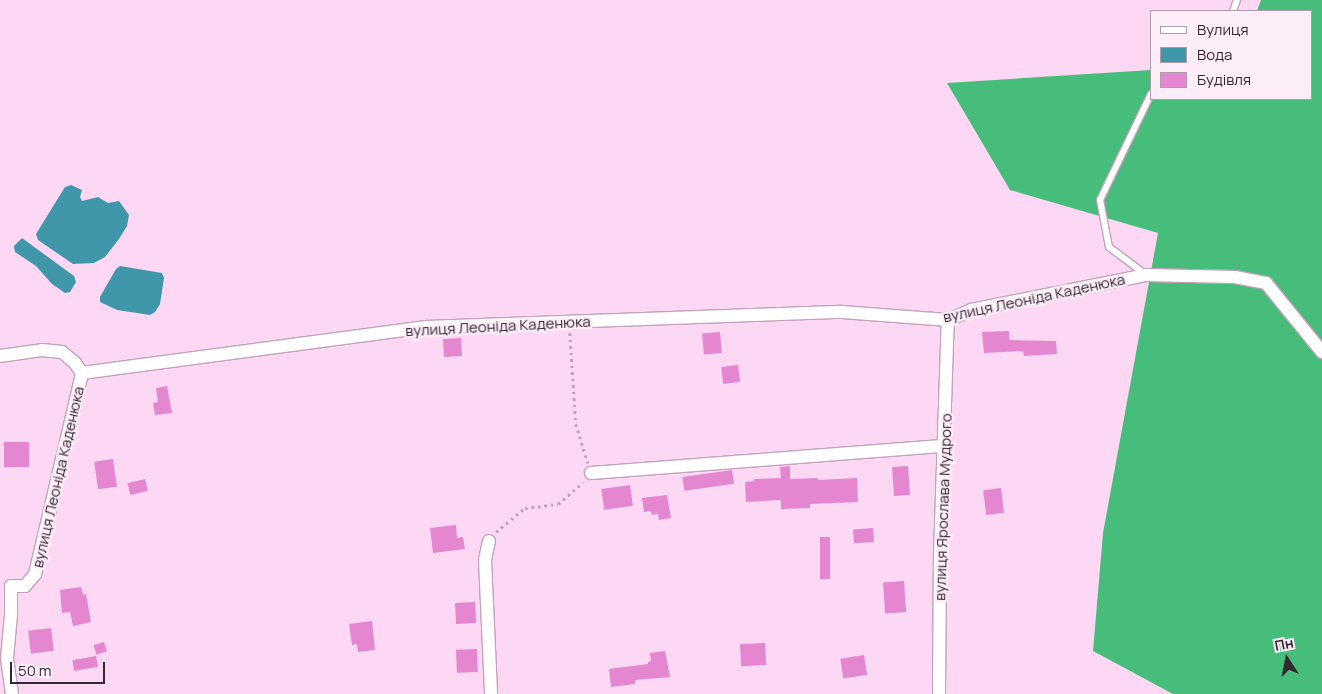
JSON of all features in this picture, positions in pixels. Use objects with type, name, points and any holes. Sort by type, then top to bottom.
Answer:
[{"type":"street","name":"вулиця Леоніда Каденюка","points":[[12,694],[7,658],[11,615],[6,585],[25,586],[35,574],[82,373],[426,327],[842,312],[948,320],[971,310],[1146,275],[1234,277],[1266,283],[1322,352]]},
{"type":"street","name":"вулиця Ярослава Мудрого","points":[[939,694],[940,555],[946,446],[948,320]]},
{"type":"street","points":[[0,356],[42,350],[62,352],[75,362],[82,373]]},
{"type":"street","points":[[591,473],[946,446]]},
{"type":"street","points":[[489,541],[485,560],[491,694]]},
{"type":"lane","points":[[1146,275],[1109,247],[1100,200],[1150,96]]},
{"type":"path","points":[[489,541],[502,526],[524,508],[558,504],[591,473],[576,424],[569,322]]},
{"type":"green space","points":[[1261,0],[1322,0],[1322,694],[1173,694],[1093,651],[1103,533],[1158,233],[1010,190],[947,83],[1150,70],[1150,100],[1312,100],[1312,10],[1257,10]]},
{"type":"water","points":[[71,185],[82,190],[80,197],[82,201],[98,197],[108,203],[119,201],[129,215],[127,226],[119,239],[105,257],[94,263],[73,264],[38,240],[36,234],[65,187]]},
{"type":"water","points":[[22,238],[74,276],[76,282],[70,292],[65,293],[52,284],[36,266],[15,252],[14,246]]},
{"type":"water","points":[[120,266],[162,273],[164,278],[160,304],[155,312],[150,315],[117,310],[100,302],[100,297],[116,269]]},
{"type":"building","points":[[1009,331],[1009,340],[1056,341],[1057,354],[1024,356],[1023,351],[984,353],[982,332]]},
{"type":"building","points":[[720,332],[722,353],[704,354],[702,334]]},
{"type":"building","points":[[461,338],[462,356],[444,357],[443,339]]},
{"type":"building","points":[[738,365],[740,382],[723,384],[721,367]]},
{"type":"building","points":[[167,386],[172,413],[155,415],[153,403],[158,402],[156,388]]},
{"type":"building","points":[[4,442],[29,442],[29,467],[4,467]]},
{"type":"building","points":[[113,459],[117,487],[98,489],[94,462]]},
{"type":"building","points":[[790,466],[790,479],[857,478],[858,502],[810,504],[810,508],[781,509],[781,500],[746,502],[745,482],[754,481],[754,479],[781,478],[780,467]]},
{"type":"building","points":[[908,466],[910,495],[894,496],[892,467]]},
{"type":"building","points":[[732,470],[734,484],[684,491],[682,477]]},
{"type":"building","points":[[145,479],[148,491],[130,495],[128,483]]},
{"type":"building","points":[[630,485],[633,506],[604,510],[601,489]]},
{"type":"building","points":[[1001,488],[1004,513],[986,515],[983,490]]},
{"type":"building","points":[[667,495],[671,518],[659,520],[658,514],[652,515],[651,511],[644,512],[642,498]]},
{"type":"building","points":[[456,525],[457,538],[463,537],[465,549],[433,553],[430,528]]},
{"type":"building","points":[[873,528],[874,542],[854,543],[853,529]]},
{"type":"building","points":[[820,537],[830,537],[830,579],[820,579]]},
{"type":"building","points":[[904,581],[906,612],[885,613],[883,582]]},
{"type":"building","points":[[81,587],[83,595],[86,594],[91,622],[73,626],[70,612],[62,613],[60,590]]},
{"type":"building","points":[[475,602],[476,623],[456,624],[455,603]]},
{"type":"building","points":[[372,621],[375,650],[358,652],[357,644],[352,645],[349,624]]},
{"type":"building","points":[[51,628],[54,651],[31,654],[28,631]]},
{"type":"building","points":[[104,642],[107,652],[96,655],[93,645]]},
{"type":"building","points":[[765,643],[766,665],[741,666],[740,644]]},
{"type":"building","points":[[477,649],[478,672],[457,673],[456,650]]},
{"type":"building","points":[[665,651],[670,677],[635,680],[635,684],[611,687],[609,669],[648,664],[651,661],[650,653]]},
{"type":"building","points":[[864,655],[867,675],[843,679],[840,659]]},
{"type":"building","points":[[96,656],[98,667],[74,671],[72,660]]}]
